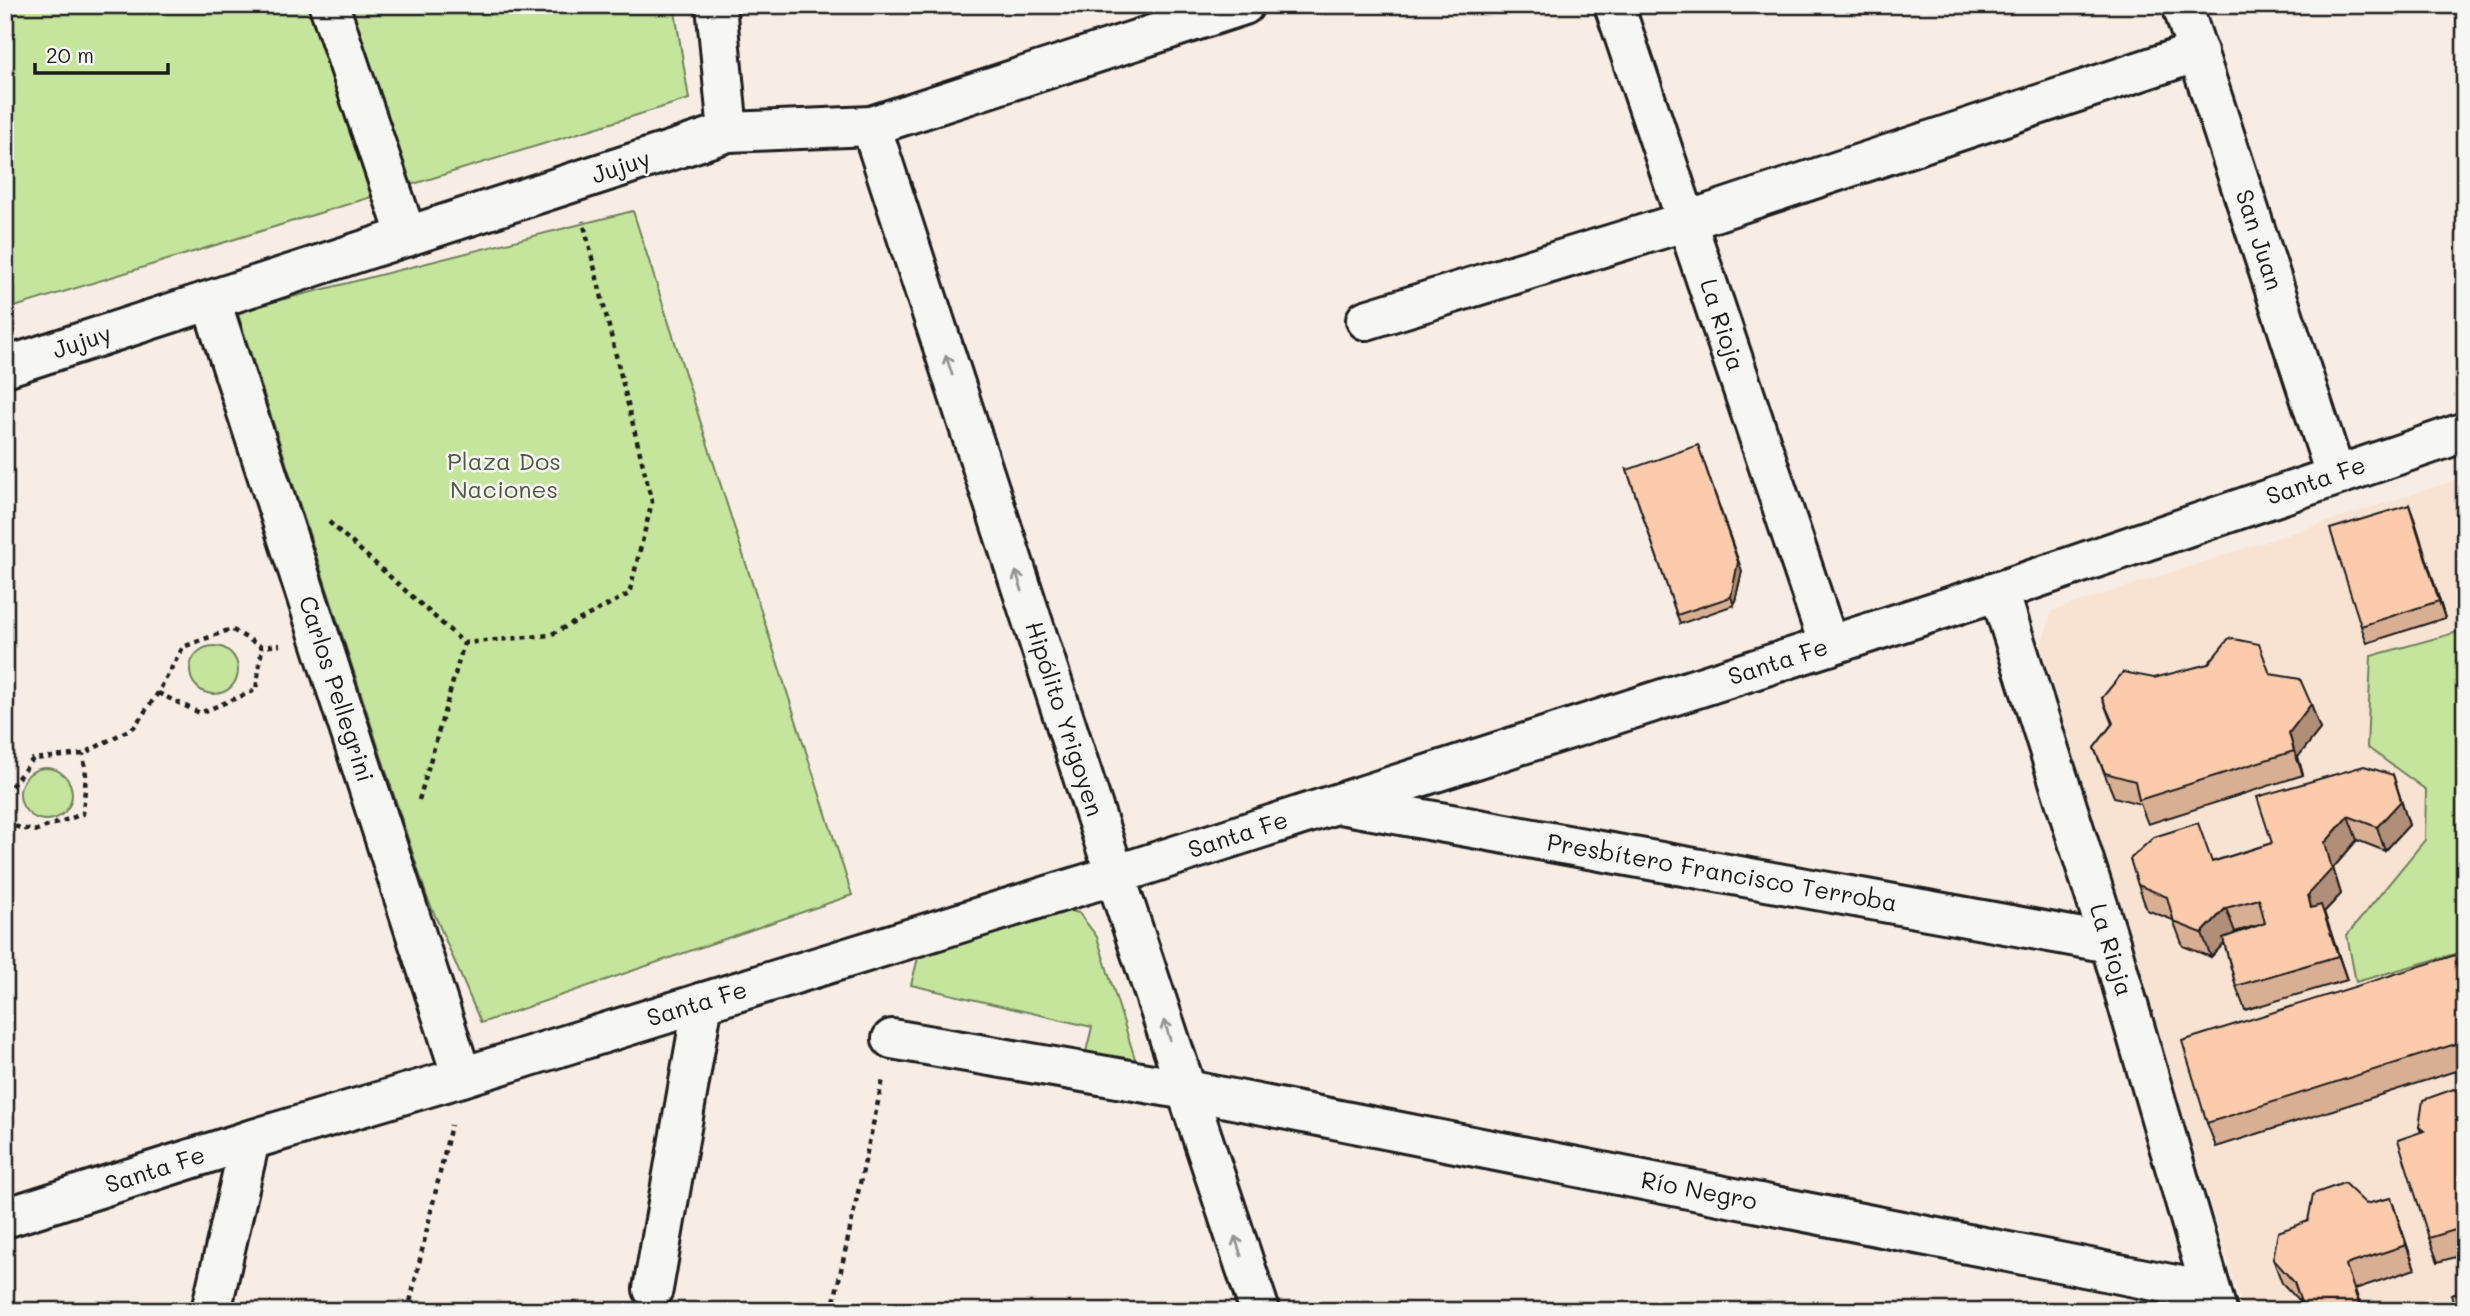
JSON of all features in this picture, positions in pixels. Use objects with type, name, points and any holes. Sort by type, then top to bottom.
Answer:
[{"type":"street","points":[[329,5],[407,237]]},
{"type":"street","points":[[716,5],[729,132]]},
{"type":"street","name":"Jujuy","points":[[5,367],[729,132],[871,126],[1244,5]]},
{"type":"street","name":"La Rioja","points":[[1614,5],[1829,646]]},
{"type":"street","name":"San Juan","points":[[2182,5],[2335,474]]},
{"type":"street","points":[[1366,320],[1687,220],[2198,52]]},
{"type":"street","name":"Hipólito Yrigoyen","points":[[871,126],[1260,1311]]},
{"type":"street","name":"Carlos Pellegrini","points":[[211,302],[462,1077]]},
{"type":"street","name":"Santa Fe","points":[[5,1218],[250,1140],[1115,875],[1999,591],[2335,474],[2465,432]]},
{"type":"street","name":"La Rioja","points":[[1999,591],[2110,943],[2214,1302]]},
{"type":"street","name":"Presbítero Francisco Terroba","points":[[1334,803],[2110,943]]},
{"type":"street","points":[[653,1289],[703,1002]]},
{"type":"street","name":"Río Negro","points":[[892,1039],[1186,1090],[2214,1302]]},
{"type":"street","points":[[211,1311],[250,1140]]},
{"type":"path","points":[[324,517],[464,643],[550,635],[629,594],[652,502],[573,183]]},
{"type":"path","points":[[5,794],[33,759],[83,754],[134,727],[158,692],[183,647],[231,629],[262,647],[320,639]]},
{"type":"path","points":[[416,811],[464,643]]},
{"type":"path","points":[[158,692],[200,713],[256,690],[262,647]]},
{"type":"path","points":[[5,824],[34,831],[83,814],[86,775],[83,754]]},
{"type":"path","points":[[832,1311],[892,1039]]},
{"type":"path","points":[[408,1311],[462,1077]]},
{"type":"shaded area","points":[[2465,477],[2465,1311],[2243,1311],[2041,646],[2052,611]]},
{"type":"green space","points":[[5,5],[674,5],[689,99],[5,310]]},
{"type":"green space","name":"Plaza Dos Naciones","points":[[633,211],[852,895],[481,1023],[427,897],[237,311]]},
{"type":"green space","points":[[2465,630],[2465,951],[2356,982],[2347,935],[2425,840],[2426,790],[2367,747],[2371,656]]},
{"type":"green space","points":[[214,646],[223,647],[231,653],[237,661],[237,679],[231,687],[223,693],[214,694],[205,693],[197,687],[191,679],[190,670],[191,661],[197,653],[205,647]]},
{"type":"green space","points":[[46,768],[65,775],[72,794],[65,813],[46,820],[27,813],[20,794],[27,775]]},
{"type":"green space","points":[[1053,907],[1079,913],[1097,937],[1137,1065],[1084,1060],[1092,1027],[911,985],[919,954]]},
{"type":"building","points":[[1698,445],[1738,562],[1731,597],[1677,615],[1627,470]]},
{"type":"building","points":[[2409,505],[2439,601],[2361,626],[2330,529]]},
{"type":"building","points":[[2229,638],[2259,644],[2270,674],[2300,679],[2311,704],[2289,733],[2294,751],[2139,800],[2135,781],[2105,773],[2094,748],[2113,723],[2102,698],[2123,672],[2154,678],[2208,664]]},
{"type":"building","points":[[2364,766],[2393,775],[2401,801],[2377,827],[2348,816],[2325,843],[2332,869],[2308,895],[2311,908],[2321,905],[2338,956],[2236,986],[2223,938],[2265,923],[2259,899],[2226,908],[2202,933],[2174,922],[2167,897],[2138,885],[2130,859],[2154,837],[2198,823],[2212,862],[2272,843],[2257,797]]},
{"type":"building","points":[[2465,952],[2465,1041],[2207,1123],[2182,1041]]},
{"type":"building","points":[[2454,1089],[2465,1099],[2465,1227],[2429,1238],[2398,1140],[2424,1131],[2419,1127],[2423,1100]]},
{"type":"building","points":[[2344,1183],[2366,1204],[2391,1198],[2406,1245],[2346,1265],[2361,1311],[2304,1311],[2294,1282],[2273,1259],[2278,1232],[2308,1221],[2313,1194]]},
{"type":"building","points":[[2465,1291],[2465,1311],[2456,1311],[2451,1295]]},
{"type":"building","points":[[2431,1301],[2434,1311],[2401,1311]]}]
